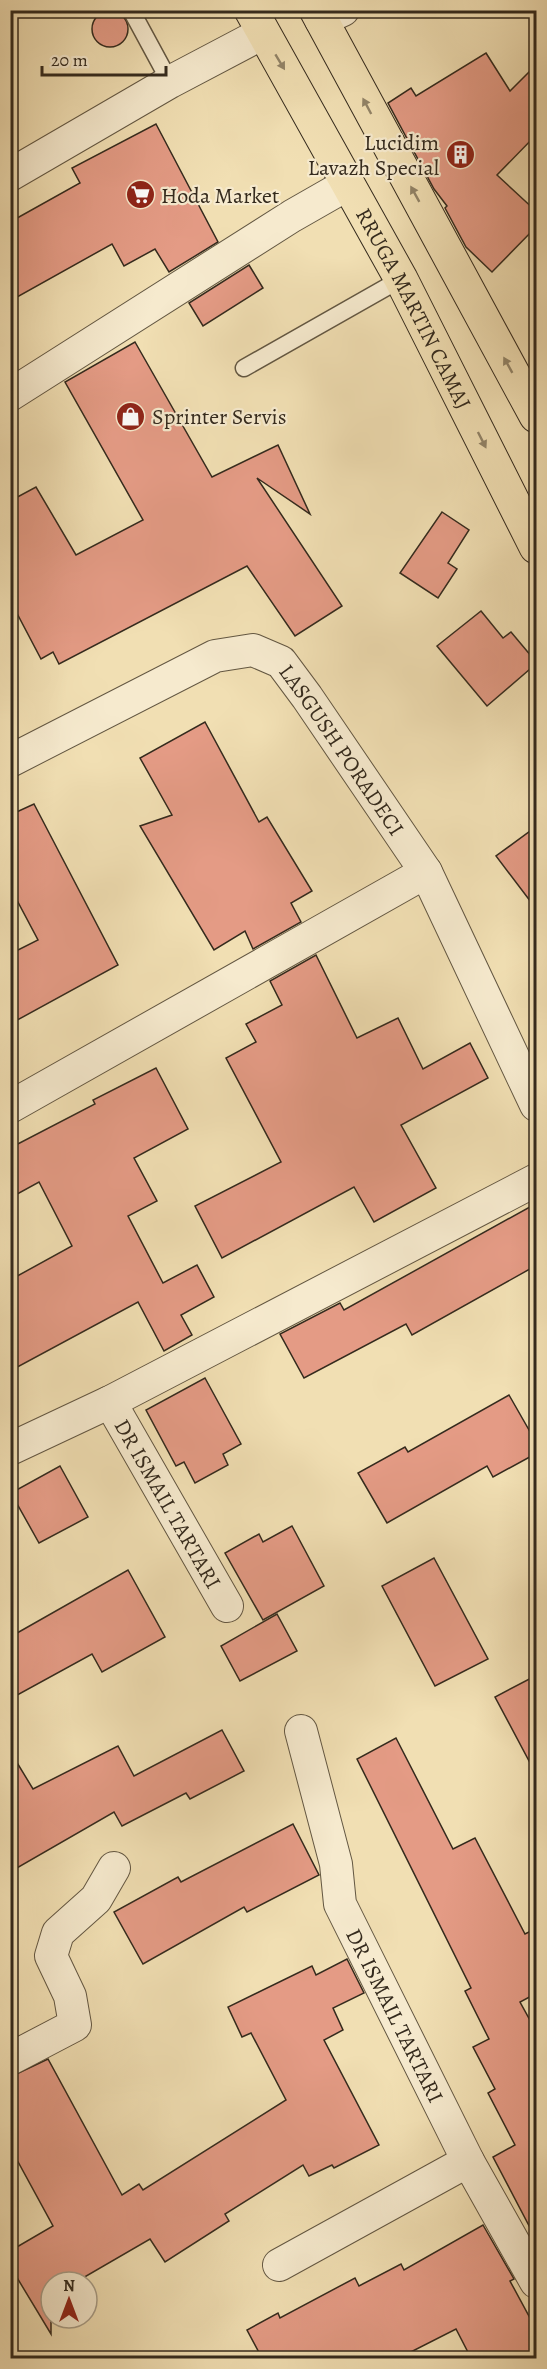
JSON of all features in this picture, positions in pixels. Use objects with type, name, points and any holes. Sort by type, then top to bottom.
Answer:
[{"type":"highway","points":[[327,14],[537,416]]},
{"type":"highway","name":"RRUGA MARTIN CAMAJ","points":[[257,22],[318,125],[401,279],[537,547]]},
{"type":"street","points":[[10,175],[170,82],[257,22]]},
{"type":"street","points":[[10,395],[292,216],[348,184]]},
{"type":"street","name":"LASGUSH PORADECI","points":[[10,761],[215,656],[253,650],[280,662],[307,697],[426,872],[537,1105]]},
{"type":"street","points":[[10,1107],[426,872]]},
{"type":"street","points":[[10,1449],[110,1402],[537,1180]]},
{"type":"street","name":"DR ISMAIL TARTARI","points":[[110,1402],[227,1606]]},
{"type":"street","name":"DR ISMAIL TARTARI","points":[[301,1731],[336,1864],[340,1904],[468,2161],[537,2282]]},
{"type":"street","points":[[10,2059],[75,2025],[70,1996],[51,1956],[58,1933],[96,1899],[114,1868]]},
{"type":"street","points":[[279,2265],[468,2161]]},
{"type":"lane","points":[[131,10],[170,82]]},
{"type":"lane","points":[[244,368],[401,279]]},
{"type":"building","points":[[110,11],[123,16],[128,29],[123,42],[110,47],[97,42],[92,29],[97,16]]},
{"type":"building","points":[[486,53],[510,91],[537,64],[537,134],[497,175],[537,212],[537,226],[492,272],[466,247],[445,208],[447,206],[434,189],[388,103],[411,88],[416,96]]},
{"type":"building","points":[[156,124],[218,242],[169,272],[155,249],[124,266],[112,244],[10,301],[10,222],[80,183],[72,168]]},
{"type":"building","points":[[249,265],[263,288],[203,326],[189,303]]},
{"type":"building","points":[[135,342],[212,477],[278,445],[310,514],[257,478],[342,606],[295,636],[247,566],[59,664],[53,652],[41,659],[10,600],[10,501],[36,487],[76,555],[143,520],[65,382]]},
{"type":"building","points":[[442,512],[469,530],[448,563],[457,569],[438,598],[400,573]]},
{"type":"building","points":[[481,611],[503,638],[511,632],[537,663],[487,706],[437,646]]},
{"type":"building","points":[[205,722],[259,822],[267,817],[312,891],[291,903],[301,922],[253,949],[245,931],[214,950],[140,826],[172,815],[140,758]]},
{"type":"building","points":[[34,804],[118,965],[10,1024],[10,954],[38,940],[10,887],[10,815]]},
{"type":"building","points":[[537,826],[537,910],[496,856]]},
{"type":"building","points":[[316,955],[357,1038],[398,1018],[423,1069],[470,1043],[488,1078],[401,1125],[436,1188],[374,1222],[354,1187],[222,1258],[195,1206],[281,1162],[226,1058],[256,1042],[246,1024],[282,1005],[270,981]]},
{"type":"building","points":[[156,1068],[188,1129],[134,1158],[157,1201],[128,1216],[163,1283],[197,1265],[214,1297],[181,1315],[192,1335],[164,1351],[138,1302],[10,1371],[10,1280],[72,1246],[39,1182],[10,1198],[10,1148],[95,1104],[93,1100]]},
{"type":"building","points":[[537,1203],[537,1265],[412,1335],[406,1324],[304,1378],[280,1334],[340,1303],[344,1310]]},
{"type":"building","points":[[205,1378],[241,1444],[223,1454],[228,1465],[195,1483],[184,1462],[176,1466],[146,1410]]},
{"type":"building","points":[[509,1395],[537,1444],[537,1453],[493,1477],[487,1466],[387,1523],[358,1473],[405,1447],[408,1452]]},
{"type":"building","points":[[60,1466],[88,1517],[39,1543],[11,1493]]},
{"type":"building","points":[[292,1526],[324,1586],[263,1620],[225,1553],[259,1534],[263,1542]]},
{"type":"building","points":[[434,1558],[488,1659],[435,1686],[382,1586]]},
{"type":"building","points":[[128,1570],[165,1637],[102,1672],[92,1654],[10,1699],[10,1637]]},
{"type":"building","points":[[277,1614],[297,1651],[240,1681],[221,1646]]},
{"type":"building","points":[[537,1675],[537,1776],[495,1697]]},
{"type":"building","points":[[222,1730],[244,1771],[190,1799],[186,1793],[122,1826],[114,1812],[10,1872],[10,1751],[33,1789],[118,1746],[134,1776]]},
{"type":"building","points":[[396,1738],[453,1849],[475,1838],[525,1934],[537,1928],[537,1993],[520,2002],[537,2033],[537,2241],[493,2157],[515,2145],[488,2093],[495,2089],[473,2047],[489,2039],[465,1991],[471,1988],[357,1759]]},
{"type":"building","points":[[293,1824],[319,1875],[247,1912],[244,1907],[143,1964],[114,1912],[178,1877],[181,1882]]},
{"type":"building","points":[[347,1959],[364,1993],[333,2008],[343,2030],[324,2040],[379,2145],[334,2168],[332,2165],[309,2176],[303,2165],[225,2214],[229,2221],[165,2262],[150,2239],[97,2270],[39,2270],[39,2314],[10,2266],[10,2251],[53,2226],[10,2147],[10,2077],[48,2059],[122,2195],[139,2184],[143,2190],[286,2100],[251,2033],[242,2037],[228,2007],[312,1966],[316,1975]]},
{"type":"building","points":[[483,2225],[514,2279],[510,2281],[537,2331],[537,2358],[471,2358],[456,2329],[399,2358],[262,2358],[247,2330],[278,2313],[280,2318],[355,2278],[359,2286],[401,2264],[404,2270]]},
{"type":"place","name":"Lucidim Lavazh Special","points":[[460,155]]},
{"type":"place","name":"Hoda Market","points":[[140,195]]},
{"type":"place","name":"Sprinter Servis","points":[[131,416]]}]
